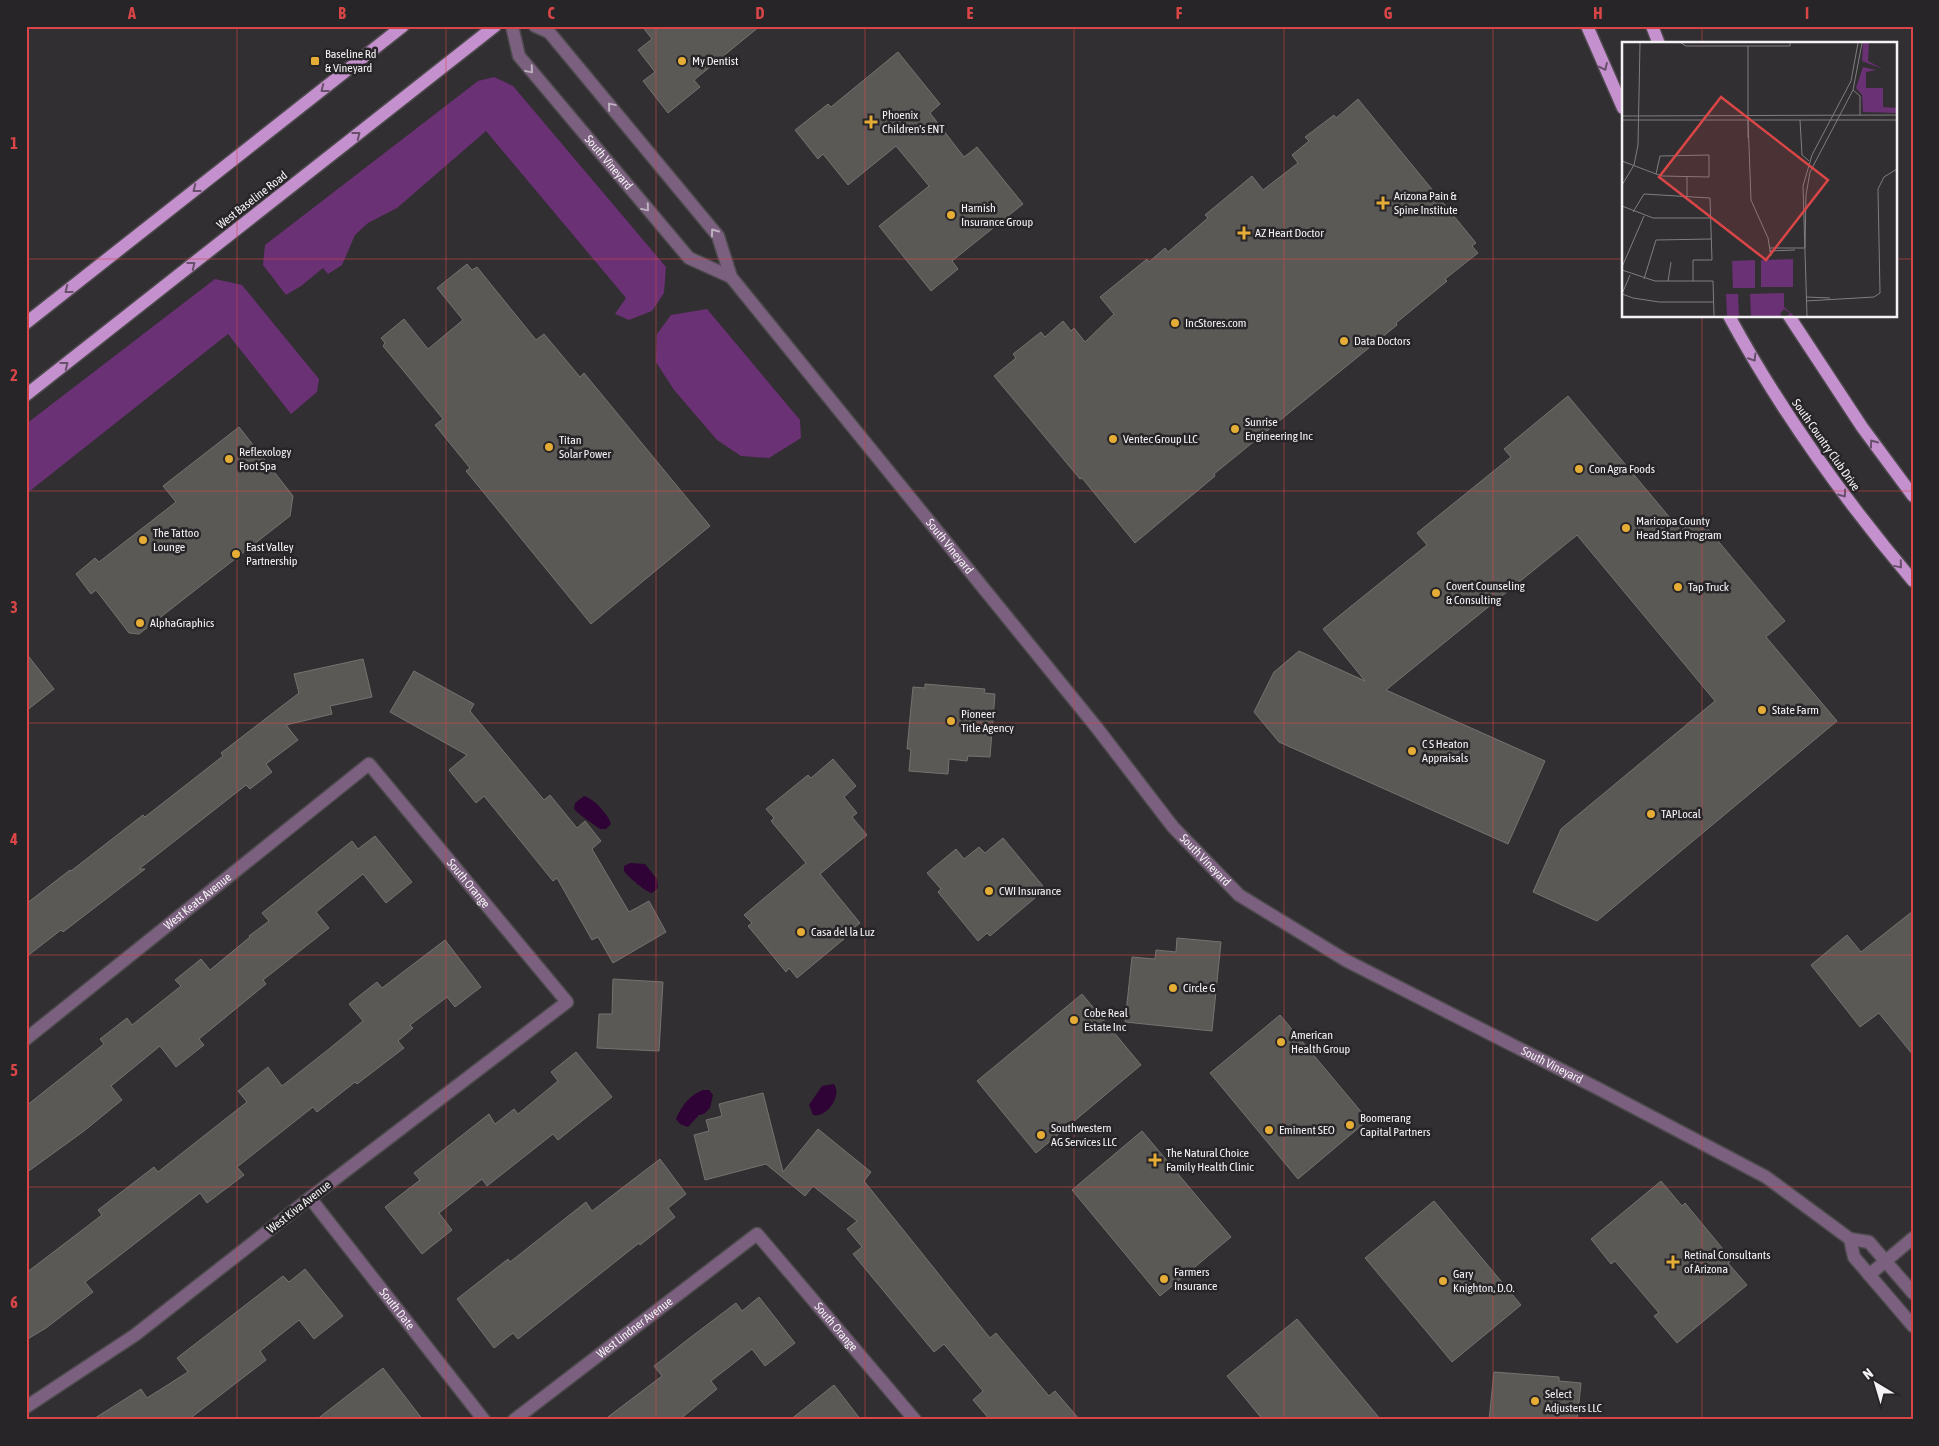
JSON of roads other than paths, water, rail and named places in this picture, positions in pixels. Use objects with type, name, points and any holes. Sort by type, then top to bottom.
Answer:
[{"type":"main road","points":[[26,323],[404,26]]},
{"type":"main road","name":"West Baseline Road","points":[[26,395],[495,26]]},
{"type":"main road","points":[[1587,26],[1622,106]]},
{"type":"main road","points":[[1652,26],[1657,42]]},
{"type":"main road","name":"South Country Club Drive","points":[[1729,318],[1806,444],[1863,520],[1913,581]]},
{"type":"main road","points":[[1790,318],[1862,427],[1913,496]]},
{"type":"street","name":"South Vineyard","points":[[512,26],[519,56],[689,258],[731,277]]},
{"type":"street","name":"South Vineyard","points":[[535,26],[550,32],[718,236],[731,277],[1097,728],[1173,827],[1238,895],[1347,960],[1766,1177],[1850,1240],[1869,1242],[1913,1292]]},
{"type":"street","name":"South Orange","points":[[369,764],[567,1002]]},
{"type":"street","name":"West Keats Avenue","points":[[26,1040],[369,764]]},
{"type":"street","name":"West Kiva Avenue","points":[[26,1407],[135,1335],[310,1198],[567,1002]]},
{"type":"street","name":"South Date","points":[[310,1198],[484,1420]]},
{"type":"street","name":"South Orange","points":[[757,1234],[915,1420]]},
{"type":"street","name":"West Lindner Avenue","points":[[514,1420],[757,1234]]},
{"type":"street","points":[[1869,1275],[1913,1238]]},
{"type":"street","points":[[1850,1240],[1854,1257],[1913,1326]]},
{"type":"street","points":[[1895,1306],[1913,1292]]},
{"type":"place","name":"Baseline Rd & Vineyard","points":[[315,61]]},
{"type":"place","name":"My Dentist","points":[[682,61]]},
{"type":"place","name":"Phoenix Children's ENT","points":[[871,122]]},
{"type":"place","name":"Arizona Pain & Spine Institute","points":[[1383,203]]},
{"type":"place","name":"Harnish Insurance Group","points":[[951,215]]},
{"type":"place","name":"AZ Heart Doctor","points":[[1244,233]]},
{"type":"place","name":"IncStores.com","points":[[1175,323]]},
{"type":"place","name":"Data Doctors","points":[[1344,341]]},
{"type":"place","name":"Sunrise Engineering Inc","points":[[1235,429]]},
{"type":"place","name":"Ventec Group LLC","points":[[1113,439]]},
{"type":"place","name":"Titan Solar Power","points":[[549,447]]},
{"type":"place","name":"Reflexology Foot Spa","points":[[229,459]]},
{"type":"place","name":"Con Agra Foods","points":[[1579,469]]},
{"type":"place","name":"Maricopa County Head Start Program","points":[[1626,528]]},
{"type":"place","name":"The Tattoo Lounge","points":[[143,540]]},
{"type":"place","name":"East Valley Partnership","points":[[236,554]]},
{"type":"place","name":"Tap Truck","points":[[1678,587]]},
{"type":"place","name":"Covert Counseling & Consulting","points":[[1436,593]]},
{"type":"place","name":"AlphaGraphics","points":[[140,623]]},
{"type":"place","name":"State Farm","points":[[1762,710]]},
{"type":"place","name":"Pioneer Title Agency","points":[[951,721]]},
{"type":"place","name":"C S Heaton Appraisals","points":[[1412,751]]},
{"type":"place","name":"TAPLocal","points":[[1651,814]]},
{"type":"place","name":"CWI Insurance","points":[[989,891]]},
{"type":"place","name":"Casa del la Luz","points":[[801,932]]},
{"type":"place","name":"Circle G","points":[[1173,988]]},
{"type":"place","name":"Cobe Real Estate Inc","points":[[1074,1020]]},
{"type":"place","name":"American Health Group","points":[[1281,1042]]},
{"type":"place","name":"Boomerang Capital Partners","points":[[1350,1125]]},
{"type":"place","name":"Eminent SEO","points":[[1269,1130]]},
{"type":"place","name":"Southwestern AG Services LLC","points":[[1041,1135]]},
{"type":"place","name":"The Natural Choice Family Health Clinic","points":[[1155,1160]]},
{"type":"place","name":"Retinal Consultants of Arizona","points":[[1673,1262]]},
{"type":"place","name":"Farmers Insurance","points":[[1164,1279]]},
{"type":"place","name":"Gary Knighton, D.O.","points":[[1443,1281]]},
{"type":"place","name":"Select Adjusters LLC","points":[[1535,1401]]}]
